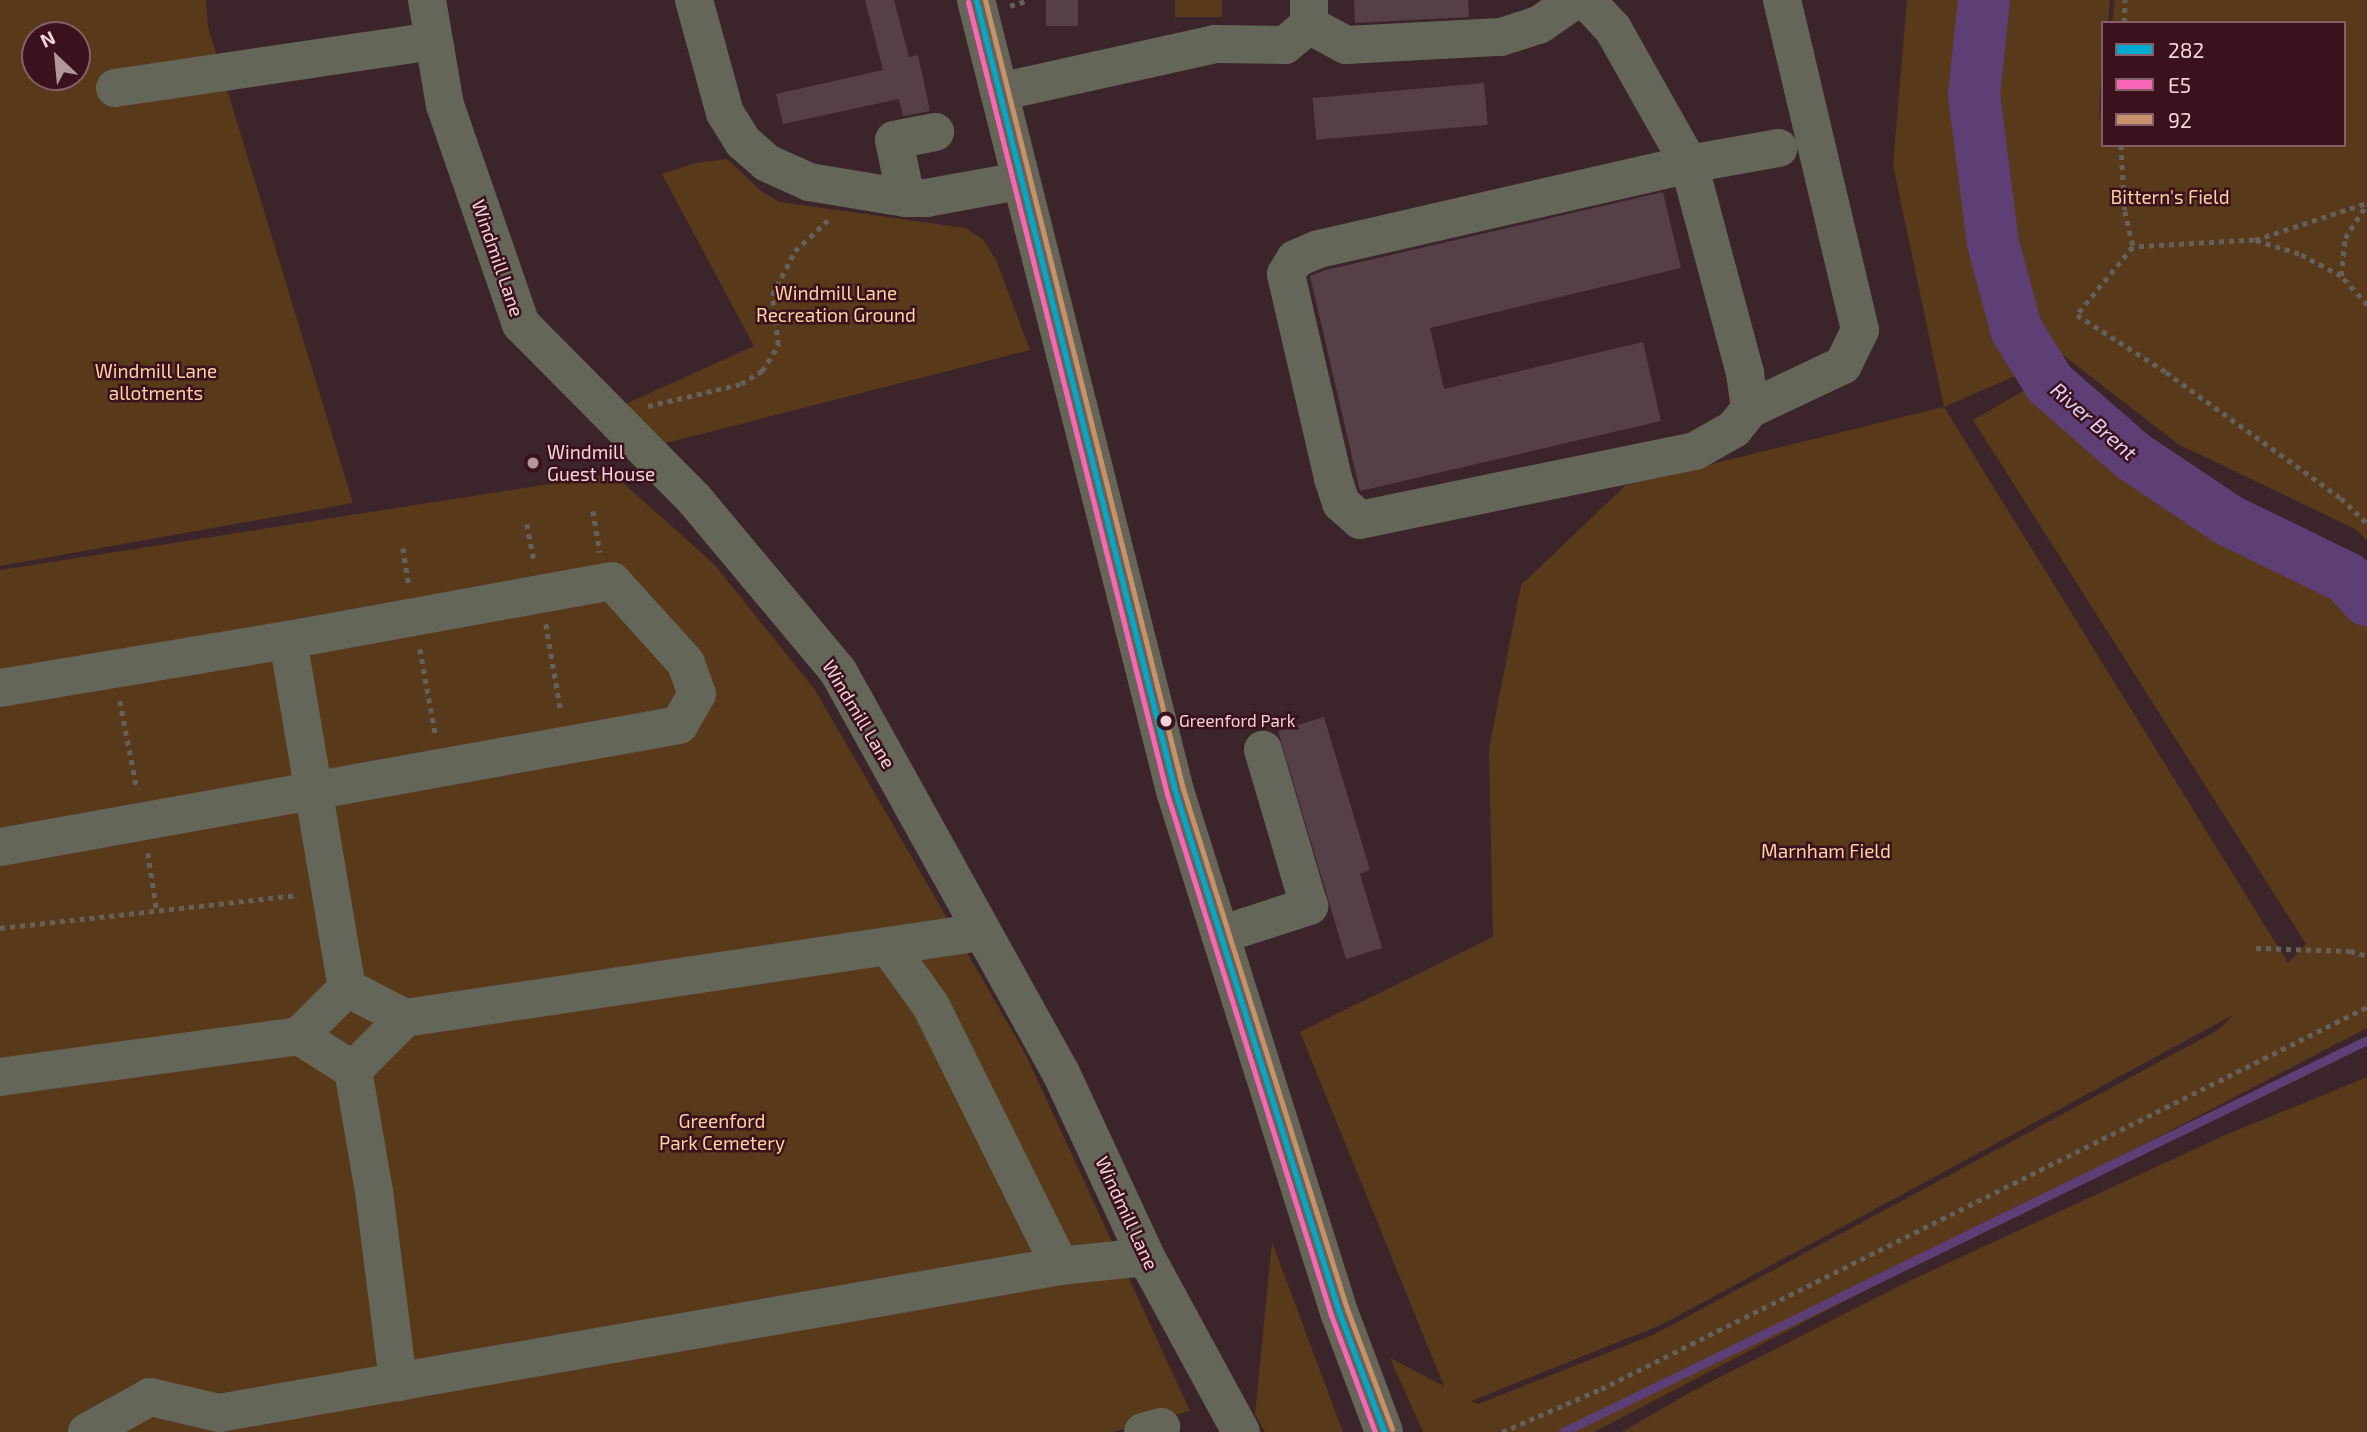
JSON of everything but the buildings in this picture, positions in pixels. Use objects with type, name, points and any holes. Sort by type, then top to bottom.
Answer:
[{"type":"main road","points":[[976,0],[1175,791],[1339,1312],[1384,1432]]},
{"type":"street","name":"Windmill Lane","points":[[427,0],[445,105],[521,324],[695,500],[838,671],[1061,1073],[1146,1257],[1241,1432]]},
{"type":"street","points":[[694,0],[725,113],[743,142],[767,163],[809,182],[906,198],[926,198],[1020,181]]},
{"type":"street","points":[[999,92],[1216,44],[1285,45],[1309,13],[1346,45],[1502,37],[1539,25],[1575,0]]},
{"type":"street","points":[[1586,0],[1613,29],[1689,164],[1745,373],[1751,409]]},
{"type":"street","points":[[1779,148],[1689,164],[1319,249],[1295,259],[1286,274],[1341,503],[1360,520],[1695,451],[1734,429],[1751,409],[1843,365],[1860,330],[1782,0]]},
{"type":"street","points":[[115,88],[434,41]]},
{"type":"street","points":[[906,198],[894,140],[934,132]]},
{"type":"street","points":[[0,688],[288,640],[611,581],[686,663],[697,694],[679,725],[0,847]]},
{"type":"street","points":[[288,640],[346,989]]},
{"type":"street","points":[[1220,935],[1308,906],[1263,750]]},
{"type":"street","points":[[346,989],[405,1018],[982,932]]},
{"type":"street","points":[[888,946],[931,1006],[1060,1266]]},
{"type":"street","points":[[0,1077],[299,1036],[346,989]]},
{"type":"street","points":[[353,1070],[405,1018]]},
{"type":"street","points":[[299,1036],[353,1070],[374,1191],[398,1381]]},
{"type":"street","points":[[87,1432],[150,1397],[219,1413],[1060,1266],[1146,1257]]},
{"type":"path","points":[[2124,21],[2125,0]]},
{"type":"path","points":[[2121,147],[2125,211],[2133,247]]},
{"type":"path","points":[[619,424],[631,410],[741,384],[762,371],[778,345],[772,295],[795,251],[818,227],[840,211],[851,190]]},
{"type":"path","points":[[2367,204],[2254,240],[2133,247],[2077,315],[2166,372],[2341,498],[2367,523]]},
{"type":"path","points":[[2341,276],[2345,238],[2367,204]]},
{"type":"path","points":[[2254,240],[2299,254],[2341,276],[2367,305]]},
{"type":"path","points":[[541,594],[566,745]]},
{"type":"path","points":[[415,617],[441,767]]},
{"type":"path","points":[[114,669],[157,911]]},
{"type":"path","points":[[0,928],[330,892]]},
{"type":"path","points":[[2256,948],[2350,951],[2367,956]]},
{"type":"path","points":[[1502,1432],[1601,1389],[2367,1007]]},
{"type":"green space","name":"Windmill Lane allotments","points":[[0,0],[206,0],[208,27],[353,503],[0,566]]},
{"type":"green space","points":[[1175,0],[1222,0],[1222,17],[1175,17]]},
{"type":"green space","name":"Bittern's Field","points":[[1907,0],[2110,0],[2108,21],[2101,21],[2101,147],[2346,147],[2346,21],[2112,21],[2115,0],[2367,0],[2367,540],[2355,529],[2178,444],[2063,355],[1944,407],[1893,165]]},
{"type":"green space","name":"Windmill Lane Recreation Ground","points":[[727,159],[762,192],[780,202],[965,228],[983,239],[996,260],[1030,350],[654,446],[621,406],[754,346],[662,174],[696,163]]},
{"type":"green space","name":"Marnham Field","points":[[2032,386],[2173,504],[2337,587],[2347,584],[2367,604],[2367,1028],[1594,1432],[1423,1432],[1390,1358],[1444,1386],[1300,1032],[1493,937],[1489,749],[1521,585],[1626,485],[1944,407],[2288,963],[2306,944],[1973,420]],"holes":[[[2233,1015],[2220,1029],[1655,1334],[1478,1404],[1471,1401],[1663,1324]]]},
{"type":"green space","name":"Greenford Park Cemetery","points":[[613,474],[714,564],[815,690],[1025,1053],[1190,1411],[1113,1432],[0,1432],[0,570]]},
{"type":"green space","points":[[2367,1077],[2367,1432],[1622,1432],[1689,1393],[1907,1282],[2223,1136]]},
{"type":"green space","points":[[1272,1242],[1343,1432],[1265,1432],[1255,1414]]},
{"type":"waterway","name":"River Brent","points":[[1984,0],[1974,95],[1993,243],[2016,329],[2050,384],[2134,457],[2228,520],[2347,578],[2367,600]]},
{"type":"waterway","points":[[1563,1432],[2367,1040]]},
{"type":"transit line","name":"282","points":[[976,0],[1175,791],[1339,1312],[1384,1432]]},
{"type":"transit line","name":"92","points":[[985,0],[1183,789],[1347,1309],[1392,1429]]},
{"type":"transit line","name":"E5","points":[[968,2],[1167,794],[1331,1315],[1375,1432]]},
{"type":"place","name":"Windmill Guest House","points":[[533,463]]},
{"type":"place","name":"Greenford Park","points":[[1166,721]]}]
